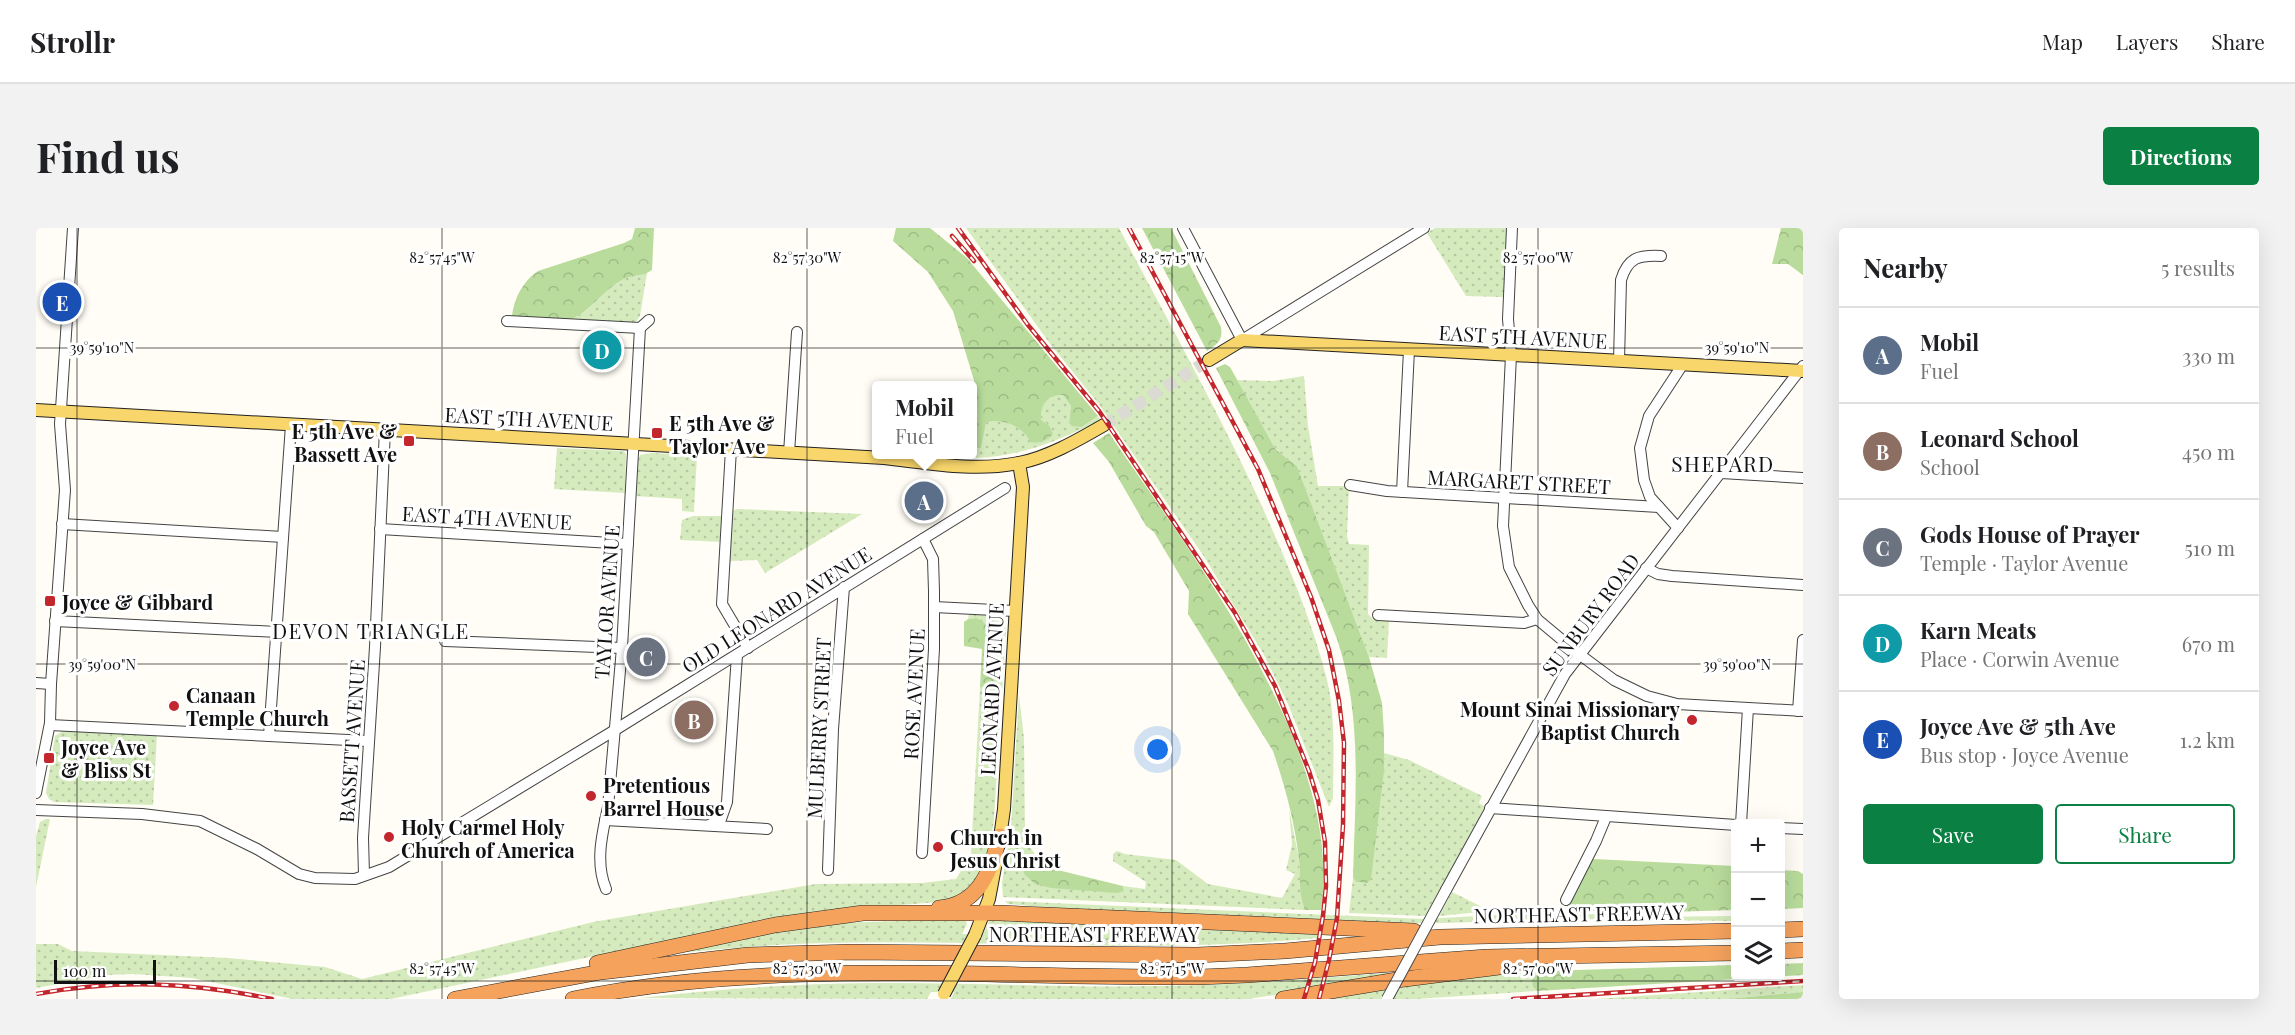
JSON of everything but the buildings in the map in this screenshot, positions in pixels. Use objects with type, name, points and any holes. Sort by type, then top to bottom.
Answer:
[{"type":"highway","points":[[549,980],[577,967],[734,934],[825,918],[946,907],[968,897],[986,877],[1000,836]]},
{"type":"highway","points":[[880,913],[1000,913],[1401,931],[1556,930],[1611,933]]},
{"type":"highway","points":[[1785,930],[1803,929]]},
{"type":"highway","name":"NORTHEAST FREEWAY","points":[[455,999],[549,980],[665,963],[759,955],[886,952],[1197,955],[1284,951],[1440,937],[1731,931]]},
{"type":"highway","points":[[1785,951],[1803,950]]},
{"type":"highway","points":[[573,999],[687,983],[802,974],[1200,977],[1293,972],[1446,959],[1731,953]]},
{"type":"highway","points":[[1283,999],[1447,973],[1548,962],[1563,955]]},
{"type":"main road","name":"EAST 5TH AVENUE","points":[[1242,340],[1802,369]]},
{"type":"main road","points":[[1209,360],[1242,340]]},
{"type":"main road","name":"EAST 5TH AVENUE","points":[[36,410],[872,457]]},
{"type":"main road","points":[[1019,463],[1049,454],[1104,425]]},
{"type":"main road","name":"EAST 5TH AVENUE","points":[[892,459],[981,468],[1019,463]]},
{"type":"main road","name":"LEONARD AVENUE","points":[[942,996],[984,914],[989,899],[1000,836],[1023,487],[1019,463]]},
{"type":"street","points":[[36,793],[50,725],[65,490],[60,411],[73,228]]},
{"type":"street","points":[[1184,228],[1242,340],[1424,228]]},
{"type":"street","points":[[1512,228],[1508,319],[1511,355],[1503,526],[1509,567],[1517,586],[1537,619],[1614,680],[1647,696],[1677,704],[1801,711],[1803,640]]},
{"type":"street","points":[[1619,361],[1621,280],[1624,269],[1638,257],[1661,256]]},
{"type":"street","points":[[507,321],[640,328],[649,320]]},
{"type":"street","name":"TAYLOR AVENUE","points":[[606,889],[601,876],[600,863],[622,648],[640,328]]},
{"type":"street","points":[[789,453],[797,332]]},
{"type":"street","points":[[1402,492],[1409,350]]},
{"type":"street","points":[[1678,528],[1650,497],[1644,480],[1640,448],[1649,416],[1683,364]]},
{"type":"street","name":"SUNBURY ROAD","points":[[1387,999],[1490,808],[1549,702],[1579,654],[1802,369]]},
{"type":"street","points":[[269,736],[291,424]]},
{"type":"street","name":"BASSETT AVENUE","points":[[364,875],[363,838],[385,429]]},
{"type":"street","points":[[731,449],[722,604],[748,648]]},
{"type":"street","points":[[1721,473],[1803,477]]},
{"type":"street","name":"MARGARET STREET","points":[[1350,485],[1402,492],[1659,507]]},
{"type":"street","name":"OLD LEONARD AVENUE","points":[[36,810],[142,814],[200,821],[300,874],[315,878],[345,879],[389,867],[1005,488]]},
{"type":"street","points":[[62,524],[283,537]]},
{"type":"street","name":"EAST 4TH AVENUE","points":[[380,529],[628,544]]},
{"type":"street","name":"ROSE AVENUE","points":[[922,853],[934,649],[933,559],[923,539]]},
{"type":"street","points":[[1646,568],[1658,574],[1672,576],[1803,585]]},
{"type":"street","name":"MULBERRY STREET","points":[[828,870],[833,729],[844,587]]},
{"type":"street","points":[[934,607],[1015,611]]},
{"type":"street","points":[[1378,615],[1524,623],[1537,619]]},
{"type":"street","points":[[55,621],[277,632]]},
{"type":"street","points":[[445,641],[622,648]]},
{"type":"street","points":[[709,825],[721,819],[727,802],[737,655]]},
{"type":"street","points":[[36,683],[51,684]]},
{"type":"street","points":[[1741,819],[1748,708]]},
{"type":"street","points":[[50,725],[368,741]]},
{"type":"street","points":[[1490,808],[1731,825]]},
{"type":"street","points":[[1566,900],[1606,817]]},
{"type":"street","points":[[605,820],[767,829]]},
{"type":"street","points":[[1785,828],[1803,829]]},
{"type":"green space","points":[[635,228],[654,228],[652,270],[617,283],[578,316],[570,320],[512,316],[520,290],[538,271],[624,243],[632,239]]},
{"type":"green space","points":[[896,228],[930,228],[967,258],[1098,416],[1082,427],[1072,426],[1069,423],[1071,406],[1063,395],[1053,396],[1044,405],[1041,415],[1041,420],[1049,425],[1053,434],[1048,438],[1033,443],[1018,428],[1005,422],[991,421],[986,423],[981,448],[977,448],[977,381],[974,381],[953,311],[928,272],[893,241]]},
{"type":"green space","points":[[966,228],[1119,228],[1244,467],[1306,612],[1321,657],[1332,709],[1333,798],[1329,807],[1288,704],[1263,653],[1203,555],[1098,403],[1051,345]]},
{"type":"green space","points":[[1142,228],[1171,228],[1221,327],[1219,341],[1207,351]]},
{"type":"green space","points":[[1435,228],[1508,228],[1504,297],[1466,296],[1427,233]]},
{"type":"green space","points":[[1781,228],[1803,228],[1803,275],[1788,264],[1772,264]]},
{"type":"green space","points":[[647,273],[640,316],[635,323],[570,320],[578,316],[617,283]]},
{"type":"green space","points":[[1225,364],[1230,367],[1276,450],[1297,466],[1369,657],[1382,703],[1384,770],[1371,879],[1367,883],[1356,882],[1353,878],[1356,757],[1351,698],[1345,668],[1337,639],[1270,473],[1216,368]]},
{"type":"green space","points":[[1304,376],[1308,426],[1318,486],[1349,486],[1347,536],[1349,544],[1369,545],[1368,614],[1374,620],[1389,621],[1387,658],[1369,657],[1297,466],[1276,450],[1237,380],[1273,381]]},
{"type":"green space","points":[[1063,395],[1071,406],[1069,423],[1082,427],[1098,416],[1101,420],[1041,446],[1011,454],[977,458],[977,448],[981,448],[986,423],[1003,422],[1029,437],[1049,425],[1041,420],[1043,406],[1051,397]]},
{"type":"green space","points":[[1109,433],[1220,597],[1256,659],[1287,723],[1310,786],[1322,849],[1321,910],[1305,910],[1303,904],[1295,832],[1273,751],[1188,614],[1189,591],[1154,532],[1146,526],[1109,462],[1093,443]]},
{"type":"green space","points":[[557,448],[624,451],[626,454],[625,493],[554,489]]},
{"type":"green space","points":[[651,453],[697,455],[694,512],[682,511],[682,499],[635,496],[638,460],[640,455]]},
{"type":"green space","points":[[737,509],[862,514],[765,573],[757,560],[729,561],[732,511]]},
{"type":"green space","points":[[693,516],[725,516],[724,542],[680,540],[682,520]]},
{"type":"green space","points":[[969,614],[996,617],[1006,629],[994,818],[989,857],[971,888],[951,899],[940,902],[818,911],[778,917],[391,999],[293,999],[192,978],[133,974],[107,975],[36,988],[36,944],[58,944],[72,951],[228,958],[325,967],[362,979],[593,922],[816,884],[922,883],[956,879],[971,854],[980,687],[994,690],[976,618],[968,619]]},
{"type":"green space","points":[[976,618],[990,630],[993,639],[995,649],[994,690],[980,687],[982,649],[964,646],[964,622]]},
{"type":"green space","points":[[1019,695],[1024,739],[1025,833],[1034,853],[1049,868],[1033,864],[1026,865],[1024,874],[1124,891],[1123,886],[1145,889],[1146,882],[1113,861],[1113,854],[1117,851],[1176,860],[1208,884],[1282,898],[1295,874],[1286,870],[1292,845],[1289,809],[1299,859],[1302,903],[1305,910],[1003,897],[1002,883],[1011,827]]},
{"type":"green space","points":[[63,731],[157,735],[153,805],[54,802],[49,799],[46,793],[55,736]]},
{"type":"green space","points":[[1384,753],[1409,760],[1482,796],[1479,803],[1485,807],[1426,916],[1349,913],[1353,878],[1356,882],[1361,883],[1375,835]]},
{"type":"green space","points":[[50,819],[36,887],[36,836],[40,822]]},
{"type":"green space","points":[[1594,859],[1731,866],[1731,910],[1636,913],[1568,909],[1566,902],[1588,861]]},
{"type":"green space","points":[[1033,864],[1123,886],[1124,891],[1117,893],[1051,888],[1035,884],[1024,874],[1026,865]]},
{"type":"green space","points":[[1785,870],[1798,871],[1803,874],[1803,908],[1785,909]]},
{"type":"green space","points":[[1452,892],[1490,911],[1439,916]]},
{"type":"green space","points":[[1005,901],[1424,919],[1550,912],[1650,917],[1731,916],[1731,921],[1575,919],[1357,923],[1089,911],[1008,904]]},
{"type":"green space","points":[[965,919],[967,924],[962,934],[983,934],[990,919],[1318,929],[1317,938],[1255,943],[1132,946],[823,943],[674,953],[785,930],[836,923]]},
{"type":"green space","points":[[1803,963],[1803,975],[1785,976],[1785,964]]},
{"type":"green space","points":[[1731,965],[1731,979],[1537,991],[1533,987],[1532,980],[1536,975],[1546,971]]},
{"type":"green space","points":[[1546,971],[1536,975],[1533,987],[1537,991],[1416,999],[1309,999],[1493,974]]},
{"type":"green space","points":[[1400,972],[1400,976],[1248,999],[951,999],[954,992],[931,992],[927,999],[640,998],[812,984],[1160,986],[1250,983]]},
{"type":"green space","points":[[1803,985],[1803,992],[1727,999],[1596,999]]},
{"type":"green space","points":[[1803,992],[1803,999],[1727,999]]},
{"type":"tunnel","points":[[1104,425],[1209,360]]},
{"type":"railway","points":[[958,228],[1028,325],[1099,411],[1235,613],[1275,686],[1309,771],[1318,800],[1325,842],[1326,886],[1323,916],[1315,962],[1304,999]]},
{"type":"railway","points":[[1129,228],[1258,469],[1311,597],[1329,650],[1344,743],[1343,825],[1337,918],[1319,999]]},
{"type":"railway","points":[[952,236],[974,261]]},
{"type":"railway","points":[[1513,999],[1803,981]]},
{"type":"railway","points":[[36,994],[96,986],[154,984],[212,989],[272,999]]},
{"type":"place","name":"Joyce Ave & 5th Ave","points":[[62,302]]},
{"type":"place","name":"Karn Meats","points":[[602,350]]},
{"type":"place","name":"E 5th Ave & Taylor Ave","points":[[657,433]]},
{"type":"place","name":"E 5th Ave & Bassett Ave","points":[[409,441]]},
{"type":"place","name":"Mobil","points":[[924,501]]},
{"type":"place","name":"Joyce & Gibbard","points":[[50,601]]},
{"type":"place","name":"Gods House of Prayer","points":[[646,657]]},
{"type":"place","name":"Canaan Temple Church","points":[[174,706]]},
{"type":"place","name":"Leonard School","points":[[694,720]]},
{"type":"place","name":"Mount Sinai Missionary Baptist Church","points":[[1692,720]]},
{"type":"place","name":"Joyce Ave & Bliss St","points":[[49,758]]},
{"type":"place","name":"Pretentious Barrel House","points":[[591,796]]},
{"type":"place","name":"Holy Carmel Holy Church of America","points":[[389,837]]},
{"type":"place","name":"Church in Jesus Christ","points":[[938,847]]},
{"type":"district","name":"SHEPARD","points":[[1723,463]]},
{"type":"district","name":"DEVON TRIANGLE","points":[[371,630]]}]
